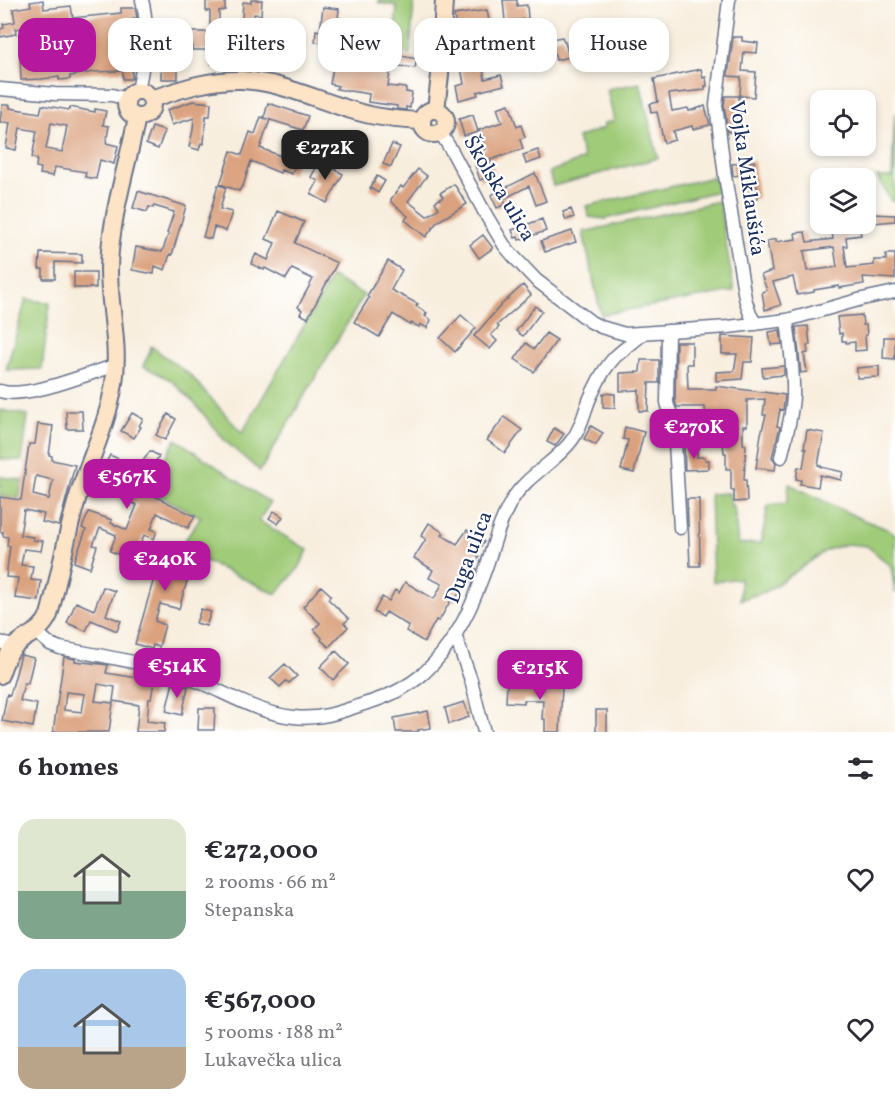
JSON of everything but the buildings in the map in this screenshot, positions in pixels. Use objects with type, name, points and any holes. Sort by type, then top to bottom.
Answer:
[{"type":"street","points":[[139,96],[152,108],[147,115],[137,117],[126,107],[139,96],[146,25],[142,0]]},
{"type":"street","name":"Školska ulica","points":[[422,121],[422,125],[431,134],[440,132],[446,121],[443,114],[436,110],[444,0]]},
{"type":"street","name":"Vojka Miklaušića","points":[[729,0],[716,105],[745,298],[756,324]]},
{"type":"street","points":[[0,90],[139,96],[222,80],[241,80],[283,87],[387,119],[422,121],[425,113],[436,110]]},
{"type":"street","points":[[0,675],[7,644],[24,639],[36,632],[45,624],[49,615],[79,494],[106,422],[117,365],[109,270],[113,223],[137,117]]},
{"type":"street","name":"Školska ulica","points":[[440,132],[504,245],[523,268],[591,322],[625,334],[644,333]]},
{"type":"street","points":[[644,333],[787,320],[895,292]]},
{"type":"street","points":[[728,327],[740,312],[745,298]]},
{"type":"street","points":[[781,457],[792,411],[793,396],[787,320]]},
{"type":"street","points":[[668,331],[667,402],[674,420],[680,528]]},
{"type":"street","name":"Duga ulica","points":[[36,632],[50,644],[60,648],[130,661],[182,675],[272,714],[314,718],[371,702],[398,690],[424,672],[455,635],[478,589],[503,517],[513,498],[526,481],[572,440],[580,428],[589,401],[608,366],[617,355],[644,333]]},
{"type":"street","points":[[0,392],[6,394],[31,392],[117,365]]},
{"type":"street","points":[[455,635],[471,680],[484,732]]},
{"type":"green space","points":[[379,0],[414,0],[410,54],[402,53],[402,18],[396,18],[397,6],[379,3]]},
{"type":"green space","points":[[640,83],[658,158],[553,186],[549,172],[584,159],[577,138],[604,128],[604,123],[614,121],[607,89]]},
{"type":"green space","points":[[895,112],[895,201],[891,201],[877,177],[892,177]]},
{"type":"green space","points":[[714,177],[718,191],[605,219],[589,217],[586,206]]},
{"type":"green space","points":[[719,201],[734,291],[601,315],[583,232]]},
{"type":"green space","points":[[332,277],[364,295],[260,471],[225,441],[196,405],[171,380],[143,366],[151,346],[190,375],[242,433]]},
{"type":"green space","points":[[26,299],[50,303],[42,369],[6,370]]},
{"type":"green space","points":[[0,410],[28,415],[22,461],[0,459]]},
{"type":"green space","points":[[176,439],[270,503],[259,521],[308,550],[299,568],[276,594],[201,559],[202,555],[181,546],[201,517],[147,489]]},
{"type":"green space","points":[[0,477],[22,480],[19,498],[0,496]]},
{"type":"green space","points":[[789,484],[887,529],[895,535],[895,593],[891,566],[867,546],[847,544],[827,550],[767,591],[740,600],[740,578],[713,582],[710,494],[729,493],[731,506],[734,506],[738,544],[761,543],[768,505],[787,503]]}]
